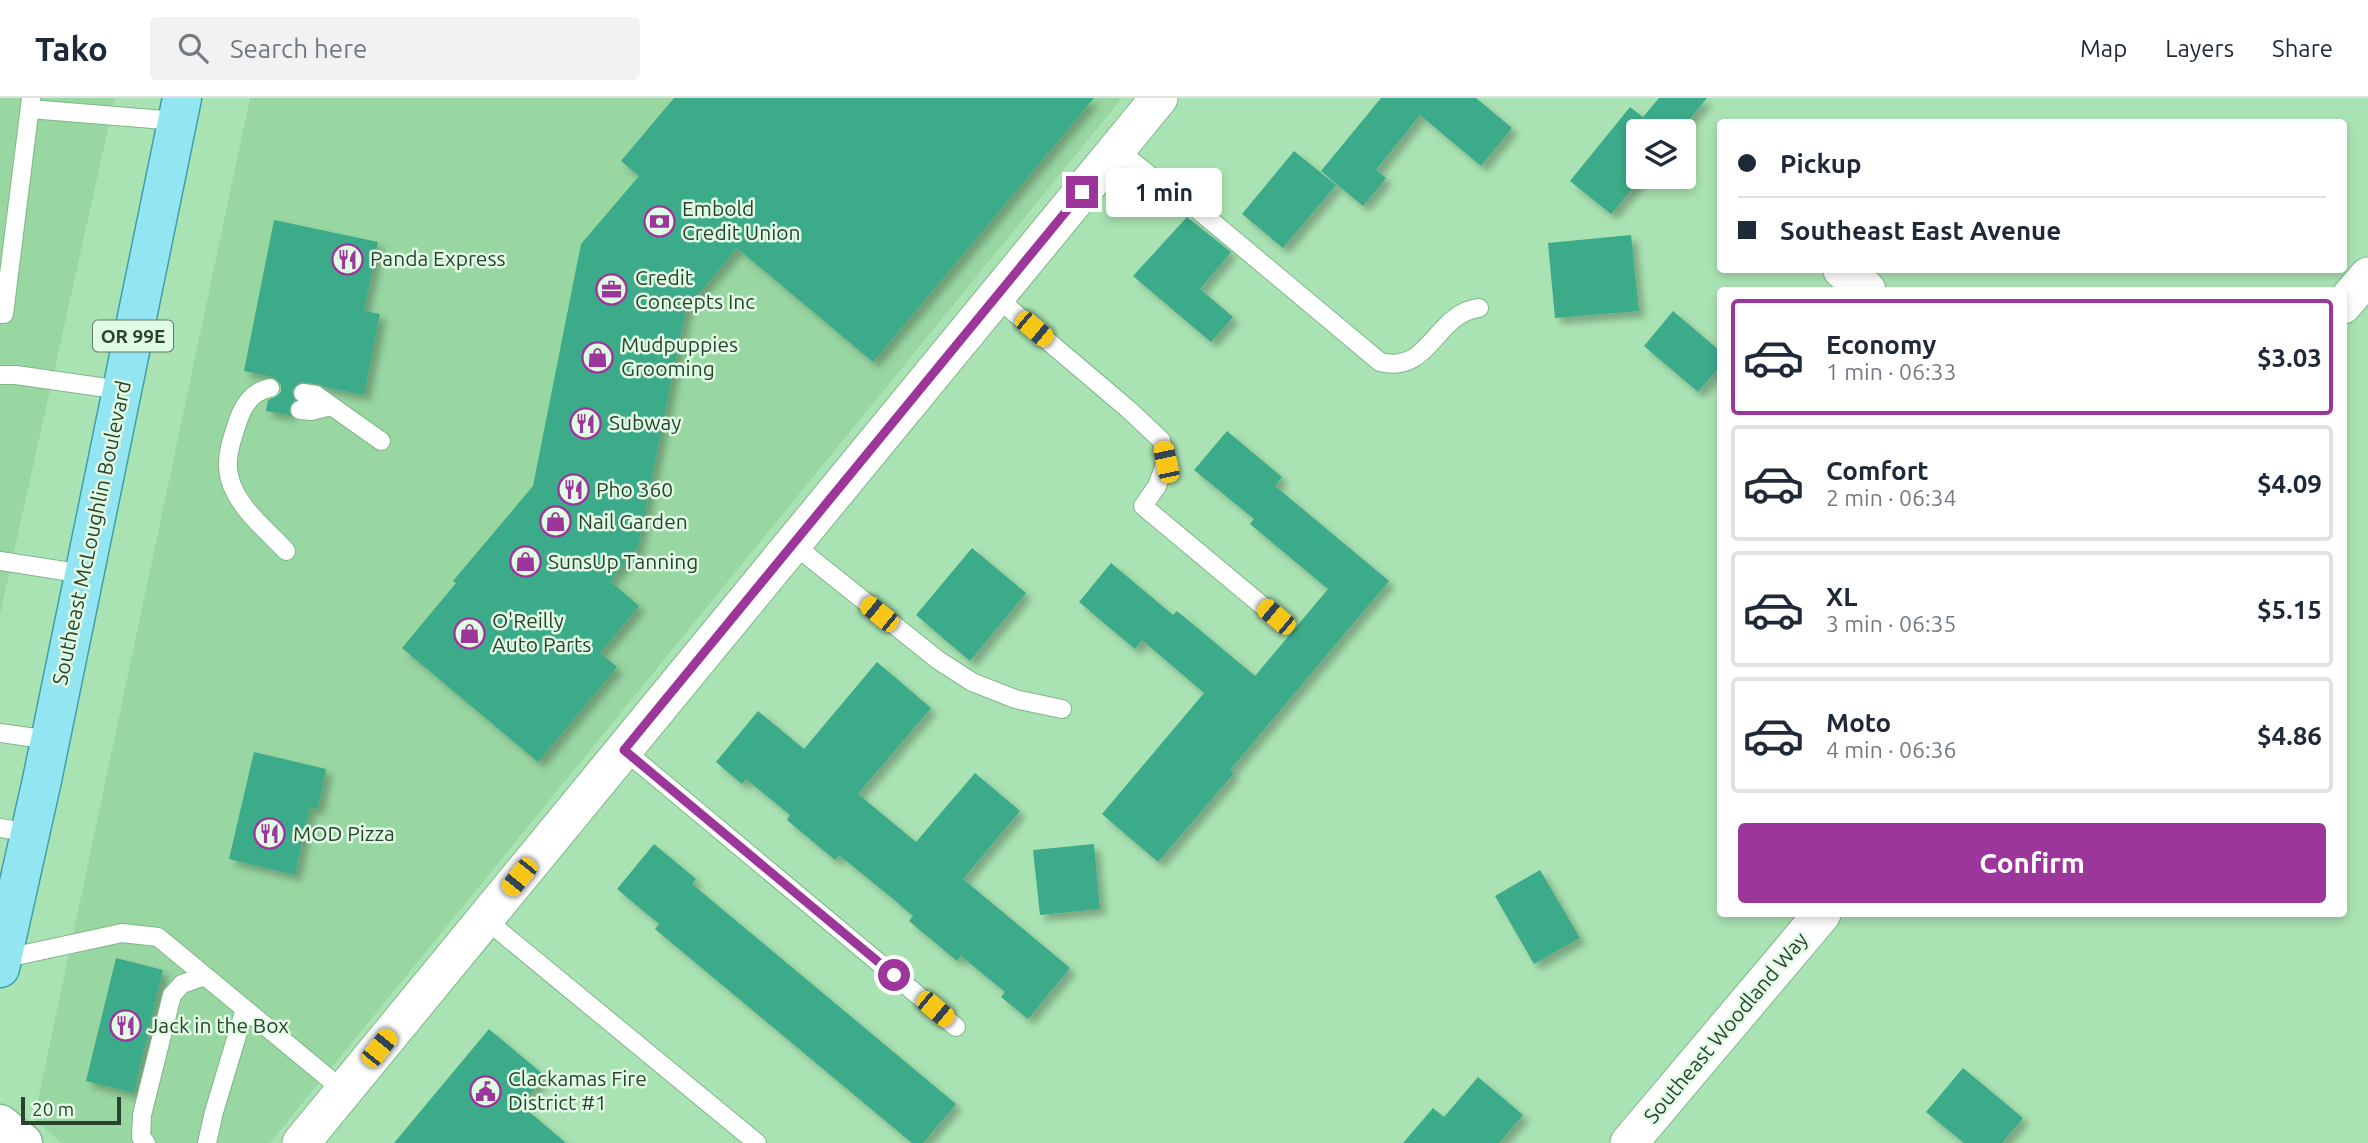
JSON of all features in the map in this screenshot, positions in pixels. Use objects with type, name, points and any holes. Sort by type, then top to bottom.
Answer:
[{"type":"main road","name":"Southeast McLoughlin Boulevard","points":[[1,963],[15,830],[50,740],[179,109]]},
{"type":"street","points":[[301,1143],[1159,98]]},
{"type":"street","points":[[1846,273],[1863,287]]},
{"type":"street","points":[[2347,300],[2368,276]]},
{"type":"street","name":"Southeast Woodland Way","points":[[1629,1143],[1819,917]]},
{"type":"street","points":[[0,1124],[23,1143]]},
{"type":"lane","points":[[0,314],[4,314],[30,104],[179,109]]},
{"type":"lane","points":[[1117,149],[1183,202],[1197,209],[1380,362],[1394,366],[1404,364],[1428,347],[1444,327],[1469,309],[1479,308]]},
{"type":"lane","points":[[996,297],[1129,409],[1161,440],[1166,462],[1157,486],[1143,506],[1276,617]]},
{"type":"lane","points":[[0,375],[121,390]]},
{"type":"lane","points":[[301,401],[316,395],[380,441]]},
{"type":"lane","points":[[269,396],[247,402],[241,411],[229,451],[228,471],[238,500],[286,551]]},
{"type":"lane","points":[[793,544],[938,660],[972,682],[1015,699],[1062,709]]},
{"type":"lane","points":[[0,561],[84,574]]},
{"type":"lane","points":[[0,733],[50,740]]},
{"type":"lane","points":[[624,750],[956,1027]]},
{"type":"lane","points":[[485,919],[757,1143]]},
{"type":"lane","points":[[1,963],[122,933],[158,937],[344,1091]]},
{"type":"lane","points":[[146,1143],[141,1136],[142,1115],[172,995],[182,984],[205,976]]},
{"type":"lane","points":[[207,1143],[245,1009]]},
{"type":"shaded area","points":[[0,98],[115,98],[0,615]]},
{"type":"shaded area","points":[[250,98],[1122,98],[270,1143],[62,1143],[34,1119]]},
{"type":"building","points":[[674,98],[1094,98],[873,362],[737,248],[686,309],[638,547],[610,581],[639,606],[600,653],[617,667],[538,762],[402,648],[456,583],[453,581],[533,486],[581,244],[639,176],[621,161]]},
{"type":"building","points":[[1381,98],[1476,98],[1512,128],[1481,166],[1420,115],[1376,170],[1386,178],[1363,206],[1321,171]]},
{"type":"building","points":[[1659,98],[1707,98],[1690,119],[1626,119],[1626,189],[1632,189],[1611,214],[1570,181],[1630,107],[1643,117]]},
{"type":"building","points":[[1294,151],[1336,185],[1283,248],[1242,214]]},
{"type":"building","points":[[1187,217],[1231,252],[1200,289],[1233,317],[1211,342],[1133,276]]},
{"type":"building","points":[[274,220],[378,242],[364,311],[380,314],[364,395],[300,382],[292,391],[295,400],[289,408],[290,415],[266,411],[268,400],[281,392],[281,384],[273,377],[244,371]]},
{"type":"building","points":[[1631,235],[1639,311],[1555,318],[1548,243]]},
{"type":"building","points":[[1673,311],[1717,348],[1717,370],[1698,392],[1644,346]]},
{"type":"building","points":[[1227,431],[1282,477],[1275,486],[1389,581],[1230,770],[1234,773],[1158,862],[1102,814],[1204,693],[1142,640],[1135,649],[1079,602],[1111,563],[1173,615],[1177,611],[1255,676],[1328,589],[1250,524],[1254,519],[1194,470]]},
{"type":"building","points":[[972,548],[1026,593],[970,661],[916,615]]},
{"type":"building","points":[[877,662],[931,708],[858,794],[916,842],[975,773],[1020,811],[963,879],[1070,968],[1028,1019],[1001,997],[1005,992],[961,956],[957,961],[909,921],[913,916],[892,898],[839,855],[835,860],[787,820],[790,815],[746,779],[742,784],[716,762],[758,711],[804,749]]},
{"type":"building","name":"MOD Pizza","points":[[254,752],[326,769],[318,809],[310,807],[295,875],[229,859]]},
{"type":"building","points":[[654,844],[696,879],[692,884],[956,1104],[923,1143],[912,1143],[655,929],[659,924],[617,889]]},
{"type":"building","points":[[1094,844],[1100,909],[1040,915],[1033,850]]},
{"type":"building","points":[[1540,870],[1580,938],[1534,964],[1495,896]]},
{"type":"building","name":"Jack in the Box","points":[[116,958],[163,970],[134,1093],[86,1081]]},
{"type":"building","name":"Clackamas Fire District #1","points":[[489,1029],[545,1076],[521,1105],[566,1143],[394,1143]]},
{"type":"building","points":[[1963,1068],[2023,1118],[2002,1143],[1964,1143],[1926,1112]]},
{"type":"building","points":[[1478,1077],[1523,1115],[1499,1143],[1403,1143],[1433,1108],[1444,1117]]},
{"type":"place","name":"Embold Credit Union","points":[[659,221]]},
{"type":"place","name":"Panda Express","points":[[347,259]]},
{"type":"place","name":"Credit Concepts Inc","points":[[612,290]]},
{"type":"place","name":"Mudpuppies Grooming","points":[[598,357]]},
{"type":"place","name":"Subway","points":[[586,423]]},
{"type":"place","name":"Pho 360","points":[[573,490]]},
{"type":"place","name":"Nail Garden","points":[[555,522]]},
{"type":"place","name":"SunsUp Tanning","points":[[525,562]]},
{"type":"place","name":"O'Reilly Auto Parts","points":[[469,633]]},
{"type":"place","name":"MOD Pizza","points":[[270,834]]},
{"type":"place","name":"Jack in the Box","points":[[125,1026]]},
{"type":"place","name":"Clackamas Fire District #1","points":[[485,1091]]},
{"type":"route","points":[[894,975],[624,750],[1082,192]]}]
